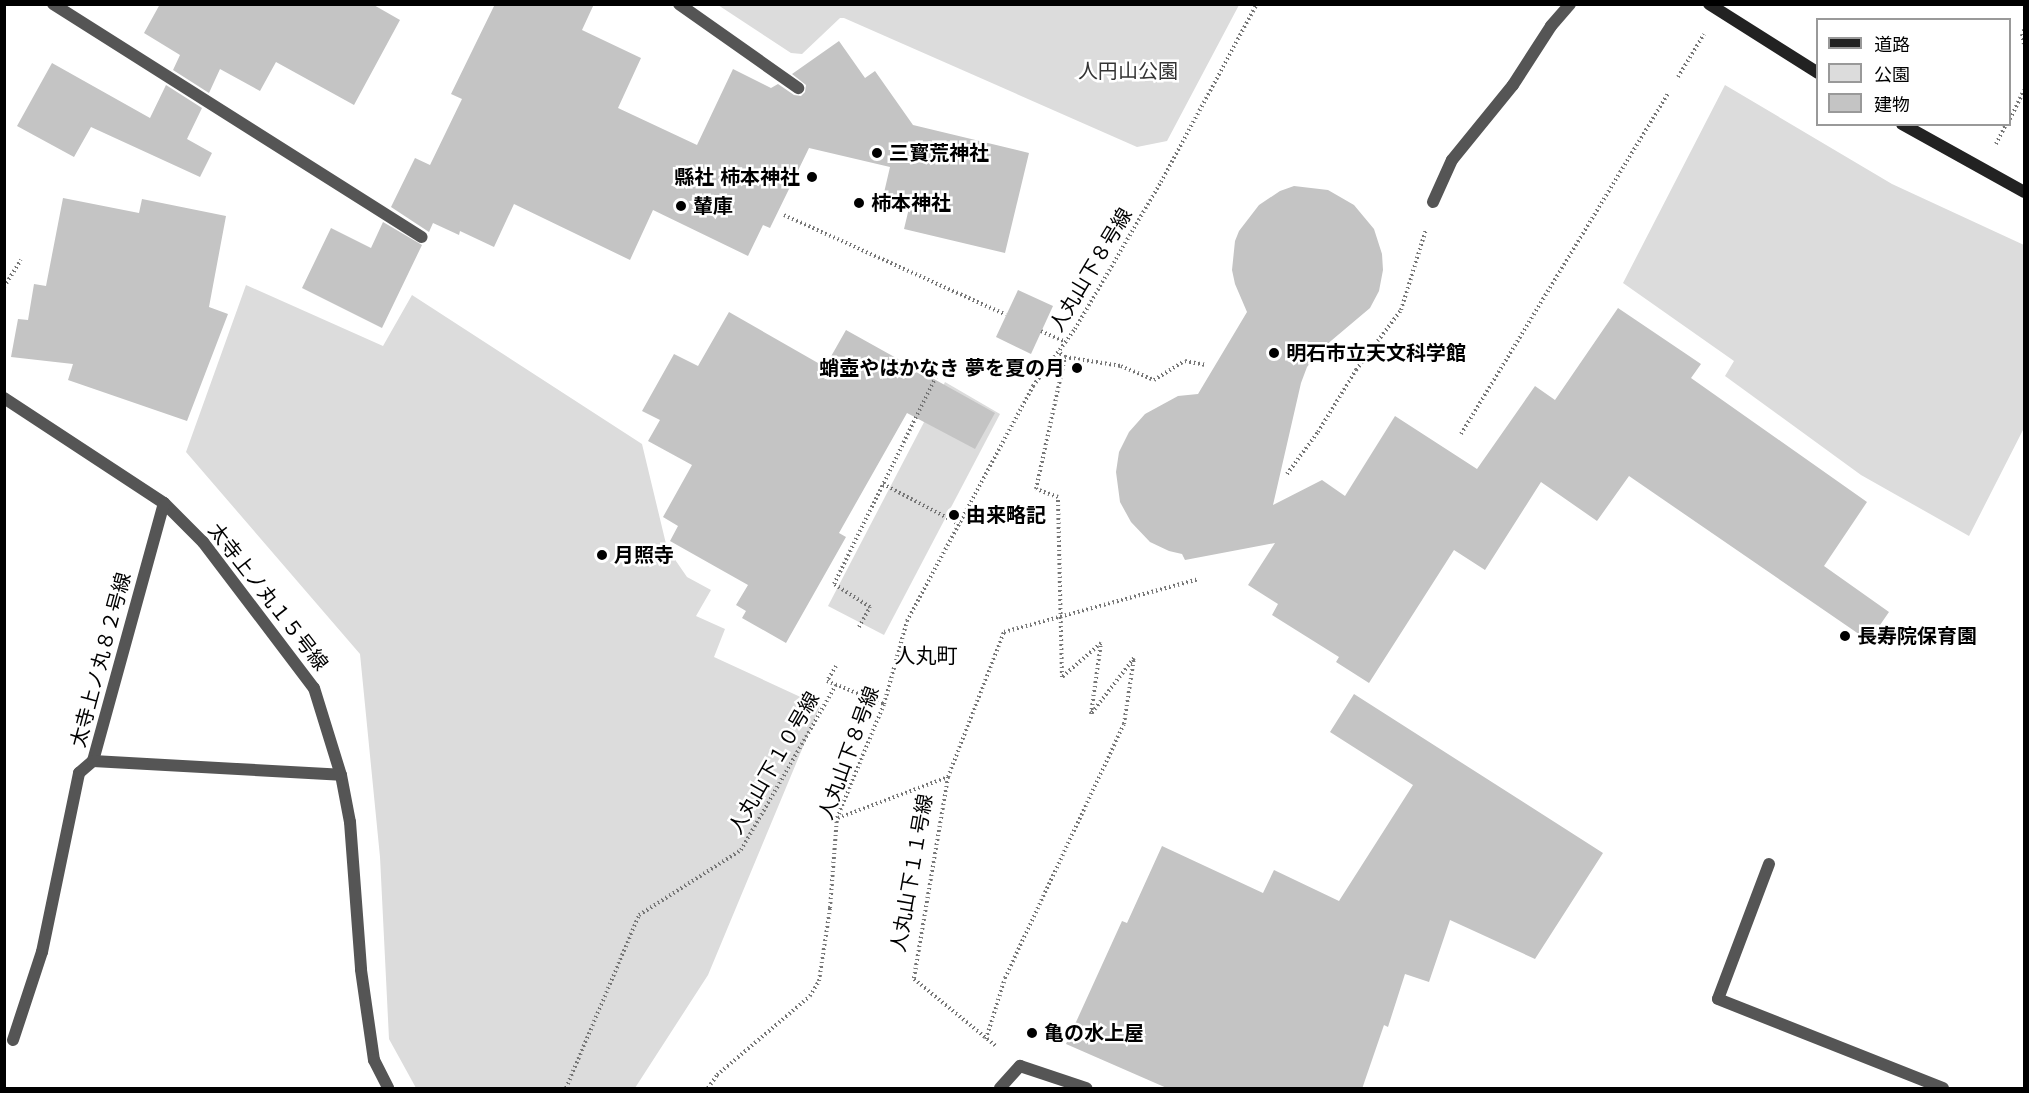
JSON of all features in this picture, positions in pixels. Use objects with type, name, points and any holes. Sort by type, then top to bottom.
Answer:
[{"type":"street","points":[[53,4],[422,237]]},
{"type":"street","points":[[679,4],[798,88]]},
{"type":"street","points":[[1433,202],[1452,160],[1513,85],[1551,26],[1570,4]]},
{"type":"street","points":[[1714,7],[1816,72]]},
{"type":"street","points":[[1906,126],[2025,192]]},
{"type":"street","name":"太寺上ノ丸１５号線","points":[[4,398],[164,503],[203,542],[314,688],[341,775],[350,822],[361,970],[374,1060],[388,1089]]},
{"type":"street","name":"太寺上ノ丸８２号線","points":[[164,503],[93,761],[341,775]]},
{"type":"street","points":[[13,1040],[42,952],[79,773],[93,761]]},
{"type":"street","points":[[1769,864],[1718,999],[1943,1089]]},
{"type":"street","points":[[1000,1089],[1020,1066],[1086,1089]]},
{"type":"path","name":"人丸山下８号線","points":[[708,1089],[717,1075],[810,996],[819,981],[830,908],[837,818],[885,704],[907,621],[1034,386],[1066,342],[1161,182],[1257,4]]},
{"type":"path","points":[[1678,77],[1714,7]]},
{"type":"path","points":[[2025,30],[2022,34],[2025,44]]},
{"type":"path","points":[[2011,117],[2025,90]]},
{"type":"path","points":[[1461,434],[1669,92]]},
{"type":"path","points":[[1287,474],[1318,432],[1356,370],[1401,310],[1433,202]]},
{"type":"path","points":[[784,215],[1006,315]]},
{"type":"path","points":[[4,287],[21,260]]},
{"type":"path","points":[[1041,331],[1066,342]]},
{"type":"path","points":[[1058,352],[1065,357],[1121,366],[1154,380],[1185,361],[1206,365]]},
{"type":"path","points":[[986,1039],[1005,978],[1124,723],[1134,658],[1090,714],[1101,643],[1062,677],[1058,497],[1036,489],[1065,357]]},
{"type":"path","points":[[859,627],[870,607],[834,584],[936,377]]},
{"type":"path","points":[[883,484],[959,524]]},
{"type":"path","points":[[948,777],[1004,633],[1199,579]]},
{"type":"path","points":[[836,666],[827,681],[836,685]]},
{"type":"path","name":"人丸山下１０号線","points":[[566,1089],[639,915],[741,850],[836,685],[885,704]]},
{"type":"path","name":"人丸山下１１号線","points":[[837,818],[948,777],[914,979],[1002,1052]]},
{"type":"green space","name":"人円山公園","points":[[718,5],[1239,5],[1167,141],[1137,147],[844,18],[840,18],[802,54],[791,53]]},
{"type":"green space","points":[[1725,85],[1892,184],[2024,245],[2024,428],[1969,536],[1861,475],[1725,376],[1734,361],[1623,283]]},
{"type":"green space","name":"月照寺","points":[[246,285],[383,346],[412,295],[642,444],[667,548],[687,577],[711,590],[696,616],[725,629],[714,657],[820,706],[708,975],[635,1088],[416,1088],[389,1039],[380,857],[360,654],[186,452]]},
{"type":"green space","points":[[945,382],[1000,414],[884,635],[828,606]]},
{"type":"building","points":[[160,4],[372,4],[400,20],[354,105],[276,62],[260,91],[220,69],[209,93],[173,70],[180,55],[144,33]]},
{"type":"building","points":[[495,4],[594,4],[582,30],[641,58],[618,108],[697,145],[733,69],[771,88],[778,84],[794,95],[801,96],[805,92],[806,85],[792,74],[839,41],[865,78],[875,71],[913,125],[1029,153],[1005,253],[904,229],[910,204],[883,197],[890,167],[809,148],[770,228],[763,225],[748,256],[653,210],[630,260],[514,204],[494,247],[460,231],[459,235],[433,223],[429,232],[391,207],[415,158],[430,165],[462,99],[451,94]]},
{"type":"building","points":[[52,63],[150,118],[166,85],[202,108],[187,139],[212,153],[200,177],[91,127],[74,157],[17,126]]},
{"type":"building","points":[[1294,186],[1328,190],[1354,205],[1374,229],[1382,254],[1383,270],[1379,291],[1370,308],[1319,351],[1307,367],[1301,383],[1273,505],[1322,480],[1345,496],[1395,416],[1477,469],[1535,386],[1555,400],[1618,308],[1701,364],[1691,378],[1867,502],[1824,566],[1889,612],[1869,641],[1629,476],[1597,521],[1541,482],[1485,570],[1454,550],[1369,683],[1336,662],[1339,657],[1272,615],[1278,604],[1248,585],[1275,543],[1185,560],[1182,554],[1150,542],[1131,522],[1120,502],[1116,472],[1119,452],[1129,432],[1145,414],[1178,396],[1198,394],[1247,312],[1235,284],[1232,270],[1235,241],[1239,231],[1259,205],[1280,191]]},
{"type":"building","points":[[63,198],[139,213],[142,199],[226,216],[209,307],[228,314],[187,421],[68,380],[73,364],[11,357],[18,319],[28,320],[34,284],[46,286]]},
{"type":"building","points":[[383,222],[422,245],[382,328],[302,288],[331,228],[371,248]]},
{"type":"building","points":[[1018,290],[1053,306],[1031,354],[996,337]]},
{"type":"building","points":[[729,312],[825,367],[846,330],[995,413],[975,449],[907,413],[839,533],[846,537],[786,643],[742,618],[746,611],[736,605],[748,585],[670,541],[678,526],[663,517],[692,465],[648,441],[660,420],[642,411],[674,354],[698,366]]},
{"type":"building","points":[[1354,694],[1603,853],[1535,959],[1450,920],[1429,982],[1405,974],[1388,1027],[1384,1025],[1362,1089],[1169,1089],[1066,1044],[1122,921],[1127,923],[1162,846],[1263,893],[1274,870],[1339,901],[1413,785],[1330,732]]},
{"type":"place","name":"三寳荒神社","points":[[877,153]]},
{"type":"place","name":"縣社 柿本神社","points":[[812,177]]},
{"type":"place","name":"柿本神社","points":[[859,203]]},
{"type":"place","name":"輦庫","points":[[681,206]]},
{"type":"place","name":"明石市立天文科学館","points":[[1274,353]]},
{"type":"place","name":"蛸壺やはかなき 夢を夏の月","points":[[1077,368]]},
{"type":"place","name":"由来略記","points":[[954,515]]},
{"type":"place","name":"月照寺","points":[[602,555]]},
{"type":"place","name":"長寿院保育園","points":[[1845,636]]},
{"type":"place","name":"亀の水上屋","points":[[1032,1033]]},
{"type":"district","name":"人丸町","points":[[926,656]]}]
